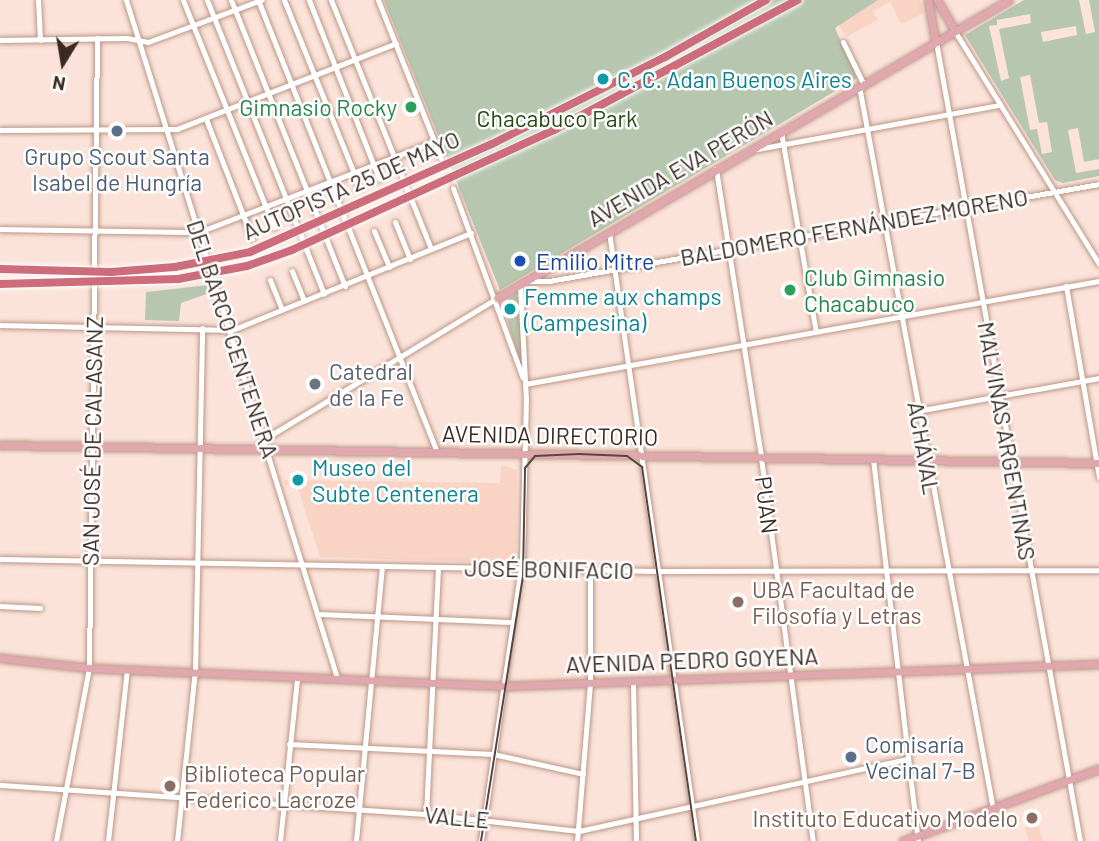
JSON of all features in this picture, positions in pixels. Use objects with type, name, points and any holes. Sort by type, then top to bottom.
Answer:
[{"type":"highway","name":"AUTOPISTA 25 DE MAYO","points":[[0,269],[111,272],[175,267],[250,252],[492,144],[665,57],[766,0]]},
{"type":"highway","name":"AUTOPISTA 25 DE MAYO","points":[[0,284],[178,279],[281,254],[554,131],[797,0]]},
{"type":"main road","points":[[928,0],[935,40]]},
{"type":"main road","points":[[937,0],[954,30]]},
{"type":"main road","name":"AVENIDA EVA PERÓN","points":[[497,298],[935,40],[1009,0]]},
{"type":"main road","points":[[933,20],[938,14],[945,15]]},
{"type":"main road","name":"AVENIDA DIRECTORIO","points":[[0,445],[1098,463]]},
{"type":"main road","name":"AVENIDA PEDRO GOYENA","points":[[0,658],[89,668],[504,686],[676,682],[896,669],[1099,664]]},
{"type":"main road","points":[[903,841],[918,839],[1099,769]]},
{"type":"street","points":[[38,0],[40,40]]},
{"type":"street","name":"DEL BARCO CENTENERA","points":[[126,0],[266,438],[337,678]]},
{"type":"street","points":[[183,0],[274,228]]},
{"type":"street","points":[[208,0],[324,294]]},
{"type":"street","points":[[231,0],[345,286]]},
{"type":"street","points":[[0,40],[138,38],[148,42],[259,0],[368,276],[396,356],[437,452]]},
{"type":"street","points":[[285,0],[359,186]]},
{"type":"street","points":[[309,0],[379,180]]},
{"type":"street","points":[[331,0],[431,249]]},
{"type":"street","points":[[378,0],[441,158]]},
{"type":"street","points":[[954,30],[1099,264]]},
{"type":"street","name":"SAN JOSÉ DE CALASANZ","points":[[56,841],[89,668],[98,130],[97,38]]},
{"type":"street","name":"MALVINAS ARGENTINAS","points":[[935,40],[1045,665],[1080,841]]},
{"type":"street","name":"ACHÁVAL","points":[[844,42],[861,84],[925,460],[993,809]]},
{"type":"street","points":[[0,130],[167,130],[206,119],[397,43]]},
{"type":"street","points":[[747,151],[1000,105]]},
{"type":"street","points":[[206,119],[252,239]]},
{"type":"street","points":[[781,131],[816,332]]},
{"type":"street","points":[[0,229],[199,232],[434,142]]},
{"type":"street","name":"PUAN","points":[[716,169],[761,458],[813,841]]},
{"type":"street","name":"BALDOMERO FERNÁNDEZ MORENO","points":[[523,282],[614,270],[799,238],[964,205],[1099,184]]},
{"type":"street","points":[[453,188],[497,298],[525,384]]},
{"type":"street","points":[[395,222],[410,259]]},
{"type":"street","points":[[374,231],[389,267]]},
{"type":"street","points":[[609,232],[697,841]]},
{"type":"street","points":[[0,324],[232,330],[471,233]]},
{"type":"street","points":[[292,271],[304,301]]},
{"type":"street","points":[[270,280],[282,310]]},
{"type":"street","points":[[525,384],[1099,281]]},
{"type":"street","points":[[481,841],[521,569],[525,384],[523,282]]},
{"type":"street","points":[[1066,286],[1099,477]]},
{"type":"street","name":"AVENIDA EVA PERÓN","points":[[266,438],[396,356],[497,298]]},
{"type":"street","points":[[177,841],[199,672],[196,562],[202,328]]},
{"type":"street","points":[[917,411],[1099,378]]},
{"type":"street","points":[[873,458],[883,573],[918,839]]},
{"type":"street","name":"JOSÉ BONIFACIO","points":[[0,559],[658,571],[883,573],[1099,570]]},
{"type":"street","points":[[356,841],[374,680],[382,567]]},
{"type":"street","points":[[426,814],[438,568]]},
{"type":"street","points":[[578,841],[590,684],[590,570]]},
{"type":"street","points":[[0,606],[40,608]]},
{"type":"street","points":[[319,614],[380,614],[513,622]]},
{"type":"street","points":[[108,841],[127,670]]},
{"type":"street","points":[[280,841],[297,678]]},
{"type":"street","points":[[633,683],[636,841]]},
{"type":"street","points":[[289,744],[493,754],[583,774]]},
{"type":"street","name":"VALLE","points":[[0,785],[426,814],[579,831],[635,816],[907,759]]},
{"type":"shaded area","points":[[878,0],[920,0],[924,13],[901,24],[890,2],[873,11],[878,20],[846,37],[839,25]]},
{"type":"shaded area","points":[[501,465],[517,470],[516,557],[510,563],[320,557],[297,485],[285,485],[284,480],[500,483]]},
{"type":"shaded area","name":"Instituto Educativo Modelo","points":[[1033,809],[1043,841],[1029,841],[1025,828],[1031,825],[1026,811]]},
{"type":"green space","name":"Chacabuco Park","points":[[384,0],[878,0],[835,28],[857,78],[500,290]]},
{"type":"green space","points":[[1024,0],[1079,0],[1086,34],[1095,32],[1089,0],[1099,0],[1099,159],[1084,162],[1078,128],[1068,130],[1076,173],[1099,169],[1099,176],[1063,183],[1055,180],[965,35]],"holes":[[[1030,14],[1031,23],[999,29],[1009,78],[1001,81],[989,26],[997,25],[997,20]],[[1076,26],[1077,35],[1043,42],[1041,32]],[[1030,75],[1039,123],[1047,122],[1052,152],[1042,154],[1037,129],[1030,130],[1020,77]]]},
{"type":"green space","points":[[209,285],[212,292],[181,303],[179,321],[145,320],[146,292]]},
{"type":"green space","points":[[515,294],[518,299],[523,375],[503,303]]},
{"type":"tunnel","points":[[441,158],[453,188]]},
{"type":"tram line","points":[[481,841],[523,575],[525,468],[535,456],[579,454],[627,456],[642,467],[696,841]]},
{"type":"place","name":"C. C. Adan Buenos Aires","points":[[603,79]]},
{"type":"place","name":"Gimnasio Rocky","points":[[411,107]]},
{"type":"place","name":"Grupo Scout Santa Isabel de Hungría","points":[[117,131]]},
{"type":"place","name":"Emilio Mitre","points":[[520,261]]},
{"type":"place","name":"Club Gimnasio Chacabuco","points":[[790,290]]},
{"type":"place","name":"Femme aux champs (Campesina)","points":[[510,309]]},
{"type":"place","name":"Catedral de la Fe","points":[[315,384]]},
{"type":"place","name":"Museo del Subte Centenera","points":[[298,480]]},
{"type":"place","name":"UBA Facultad de Filosofía y Letras","points":[[738,602]]},
{"type":"place","name":"Comisaría Vecinal 7-B","points":[[851,757]]},
{"type":"place","name":"Biblioteca Popular Federico Lacroze","points":[[170,786]]},
{"type":"place","name":"Instituto Educativo Modelo","points":[[1032,818]]}]
